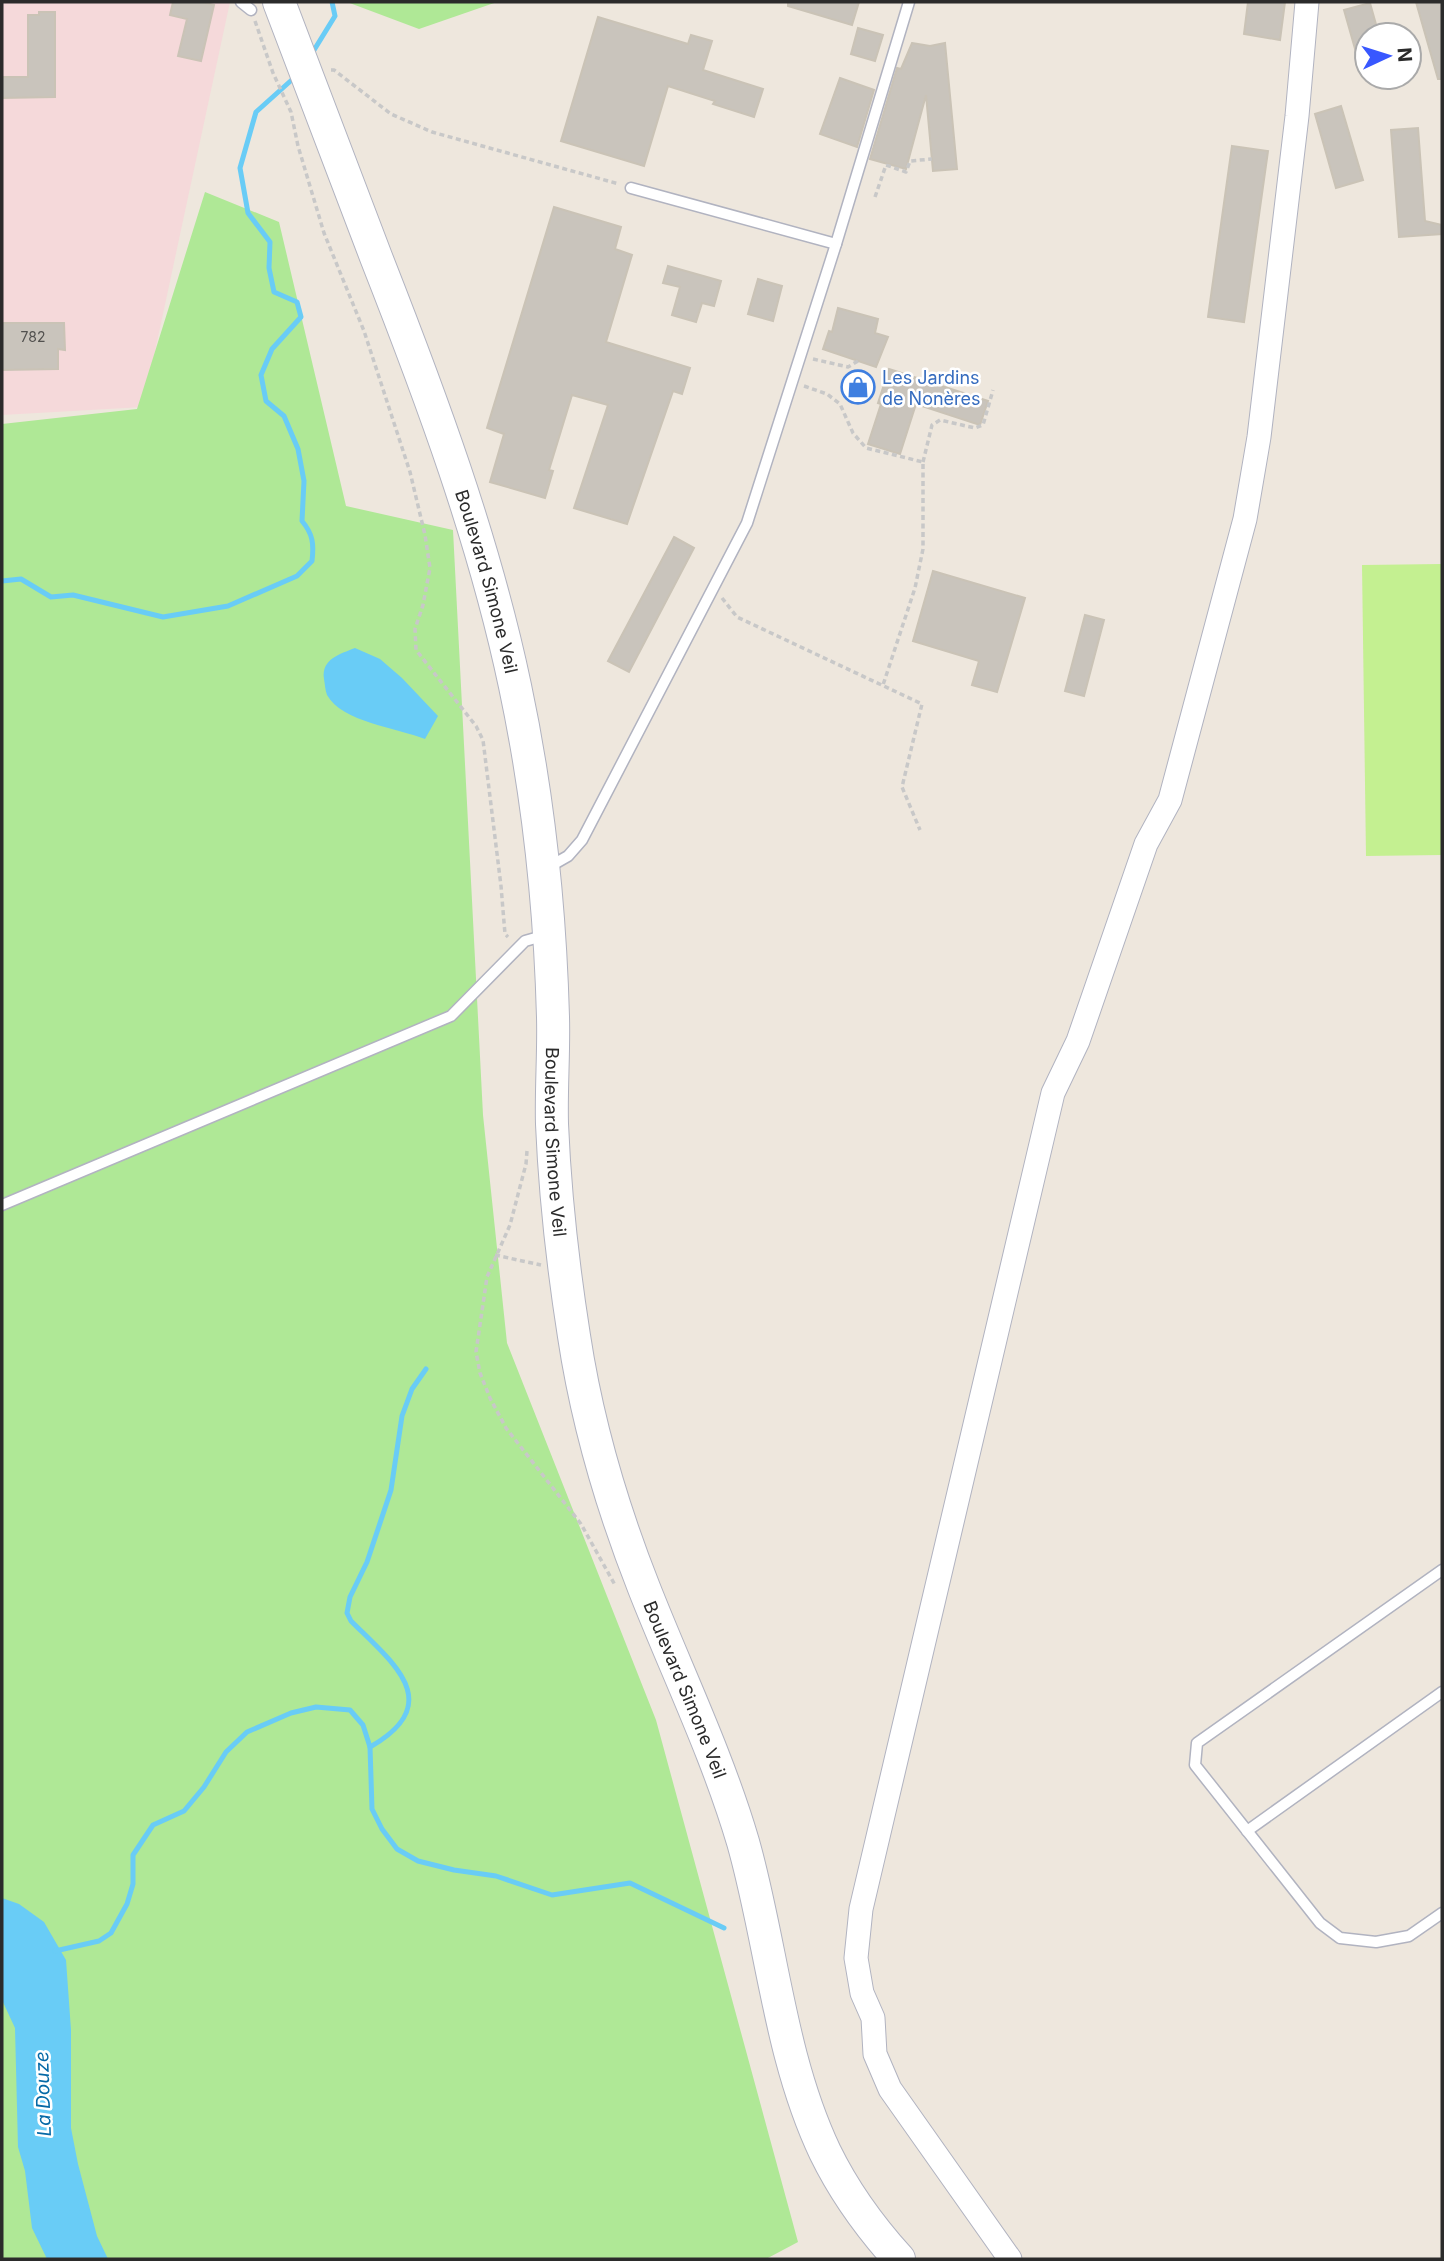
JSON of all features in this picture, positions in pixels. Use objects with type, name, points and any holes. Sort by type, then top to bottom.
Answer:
[{"type":"main road","name":"Boulevard Simone Veil","points":[[265,6],[307,76],[432,401],[469,513],[515,686],[531,777],[543,870],[537,938],[553,1018],[552,1121],[565,1271],[574,1340],[595,1440],[643,1585],[719,1768],[756,1892],[792,2057],[808,2110],[826,2153],[855,2204],[899,2259]]},
{"type":"street","points":[[1010,2259],[890,2089],[875,2054],[873,2018],[862,1993],[856,1958],[861,1909],[1053,1093],[1078,1041],[1146,844],[1170,800],[1245,519],[1259,437],[1272,330],[1297,116],[1307,2]]},
{"type":"lane","points":[[241,2],[265,6]]},
{"type":"lane","points":[[543,870],[568,856],[582,840],[747,523],[836,244],[909,2]]},
{"type":"lane","points":[[631,188],[836,244]]},
{"type":"lane","points":[[2,1205],[451,1016],[537,938]]},
{"type":"lane","points":[[1442,1570],[1197,1743],[1195,1765],[1320,1923],[1340,1938],[1376,1942],[1409,1936],[1442,1913]]},
{"type":"lane","points":[[1247,1831],[1442,1692]]},
{"type":"path","points":[[265,6],[273,73],[291,112],[298,146],[324,233],[364,331],[411,472],[430,568],[415,629],[416,650],[476,726],[483,740],[505,934],[514,943],[537,938]]},
{"type":"path","points":[[307,76],[334,70],[391,114],[432,132],[631,188]]},
{"type":"path","points":[[875,197],[886,166],[906,172],[910,160],[932,159]]},
{"type":"path","points":[[801,356],[848,367],[858,361]]},
{"type":"path","points":[[792,382],[827,394],[840,404],[853,433],[866,447],[923,462]]},
{"type":"path","points":[[883,685],[915,588],[923,549],[923,462],[932,425],[940,420],[975,428],[983,425],[993,390]]},
{"type":"path","points":[[719,578],[723,601],[737,617],[922,704],[902,787],[920,830]]},
{"type":"path","points":[[495,1255],[565,1271]]},
{"type":"shaded area","points":[[2,2],[230,2],[143,407],[2,415]]},
{"type":"green space","points":[[347,2],[497,2],[419,29]]},
{"type":"green space","points":[[205,192],[279,222],[346,506],[453,530],[483,1115],[507,1343],[656,1720],[798,2242],[766,2259],[2,2259],[2,424],[137,409]]},
{"type":"green space","points":[[1442,564],[1442,855],[1366,856],[1362,565]]},
{"type":"water","points":[[355,648],[380,659],[438,716],[425,739],[357,718],[334,704],[327,695],[325,667],[333,658]]},
{"type":"water","name":"La Douze","points":[[2,1898],[19,1904],[44,1922],[66,1960],[71,2030],[71,2128],[97,2236],[108,2259],[47,2259],[32,2228],[25,2171],[18,2147],[15,2028],[2,2000]]},
{"type":"building","points":[[173,2],[202,2],[214,5],[201,61],[178,56],[187,19],[170,15]]},
{"type":"building","points":[[788,2],[859,2],[852,25],[788,6]]},
{"type":"building","points":[[1248,2],[1285,2],[1280,40],[1244,34]]},
{"type":"building","points":[[1416,2],[1442,2],[1442,79],[1438,79]]},
{"type":"building","points":[[1370,3],[1375,21],[1353,21],[1353,42],[1344,10]]},
{"type":"building","points":[[39,12],[55,12],[55,97],[2,98],[2,77],[28,77],[28,15],[39,15]]},
{"type":"building","points":[[598,17],[688,44],[691,35],[712,41],[703,70],[763,89],[754,117],[668,86],[644,166],[561,141]]},
{"type":"building","points":[[858,28],[883,35],[875,61],[851,54]]},
{"type":"building","points":[[912,43],[930,46],[945,43],[957,169],[933,171],[926,95],[906,169],[870,159],[897,68],[901,69]]},
{"type":"building","points":[[840,78],[874,90],[857,147],[820,134]]},
{"type":"building","points":[[1341,106],[1363,180],[1336,188],[1315,114]]},
{"type":"building","points":[[1418,128],[1425,221],[1442,225],[1442,234],[1399,237],[1391,130]]},
{"type":"building","points":[[1232,146],[1268,151],[1244,322],[1208,317]]},
{"type":"building","points":[[554,207],[621,227],[615,249],[632,255],[606,342],[690,368],[682,394],[673,391],[627,524],[574,508],[608,405],[572,395],[549,470],[553,471],[545,498],[490,482],[504,434],[487,428]]},
{"type":"building","points":[[668,266],[721,281],[714,306],[702,303],[696,322],[672,315],[680,287],[663,283]]},
{"type":"building","points":[[758,279],[782,286],[773,321],[748,314]]},
{"type":"building","points":[[838,308],[878,319],[875,333],[888,337],[876,367],[823,349],[829,331],[832,332]]},
{"type":"building","points":[[2,323],[64,323],[65,350],[58,349],[58,369],[2,370]]},
{"type":"building","points":[[889,369],[988,401],[980,425],[916,404],[900,454],[868,444]]},
{"type":"building","points":[[674,537],[694,548],[629,672],[608,661]]},
{"type":"building","points":[[933,571],[1025,598],[997,692],[972,685],[979,661],[913,641]]},
{"type":"building","points":[[1085,615],[1104,620],[1084,696],[1065,691]]},
{"type":"waterway","points":[[311,55],[335,16],[332,2]]},
{"type":"waterway","points":[[2,581],[21,579],[51,597],[73,595],[163,617],[228,606],[297,576],[312,561],[312,540],[302,521],[304,481],[298,449],[284,416],[266,401],[261,375],[272,349],[301,317],[297,302],[274,292],[269,268],[270,242],[248,213],[240,168],[256,112],[295,77]]},
{"type":"waterway","points":[[370,1747],[393,1731],[405,1715],[409,1699],[405,1683],[396,1668],[351,1621],[347,1613],[350,1597],[367,1562],[391,1490],[402,1416],[412,1389],[426,1369]]},
{"type":"waterway","points":[[55,1951],[99,1941],[111,1933],[127,1904],[133,1884],[133,1855],[153,1825],[184,1811],[204,1787],[226,1752],[247,1732],[291,1713],[316,1707],[350,1710],[363,1725],[370,1747],[372,1809],[382,1829],[397,1849],[418,1861],[496,1876],[552,1895],[630,1883],[724,1928]]},
{"type":"place","name":"Les Jardins de Nonères","points":[[858,387]]}]
